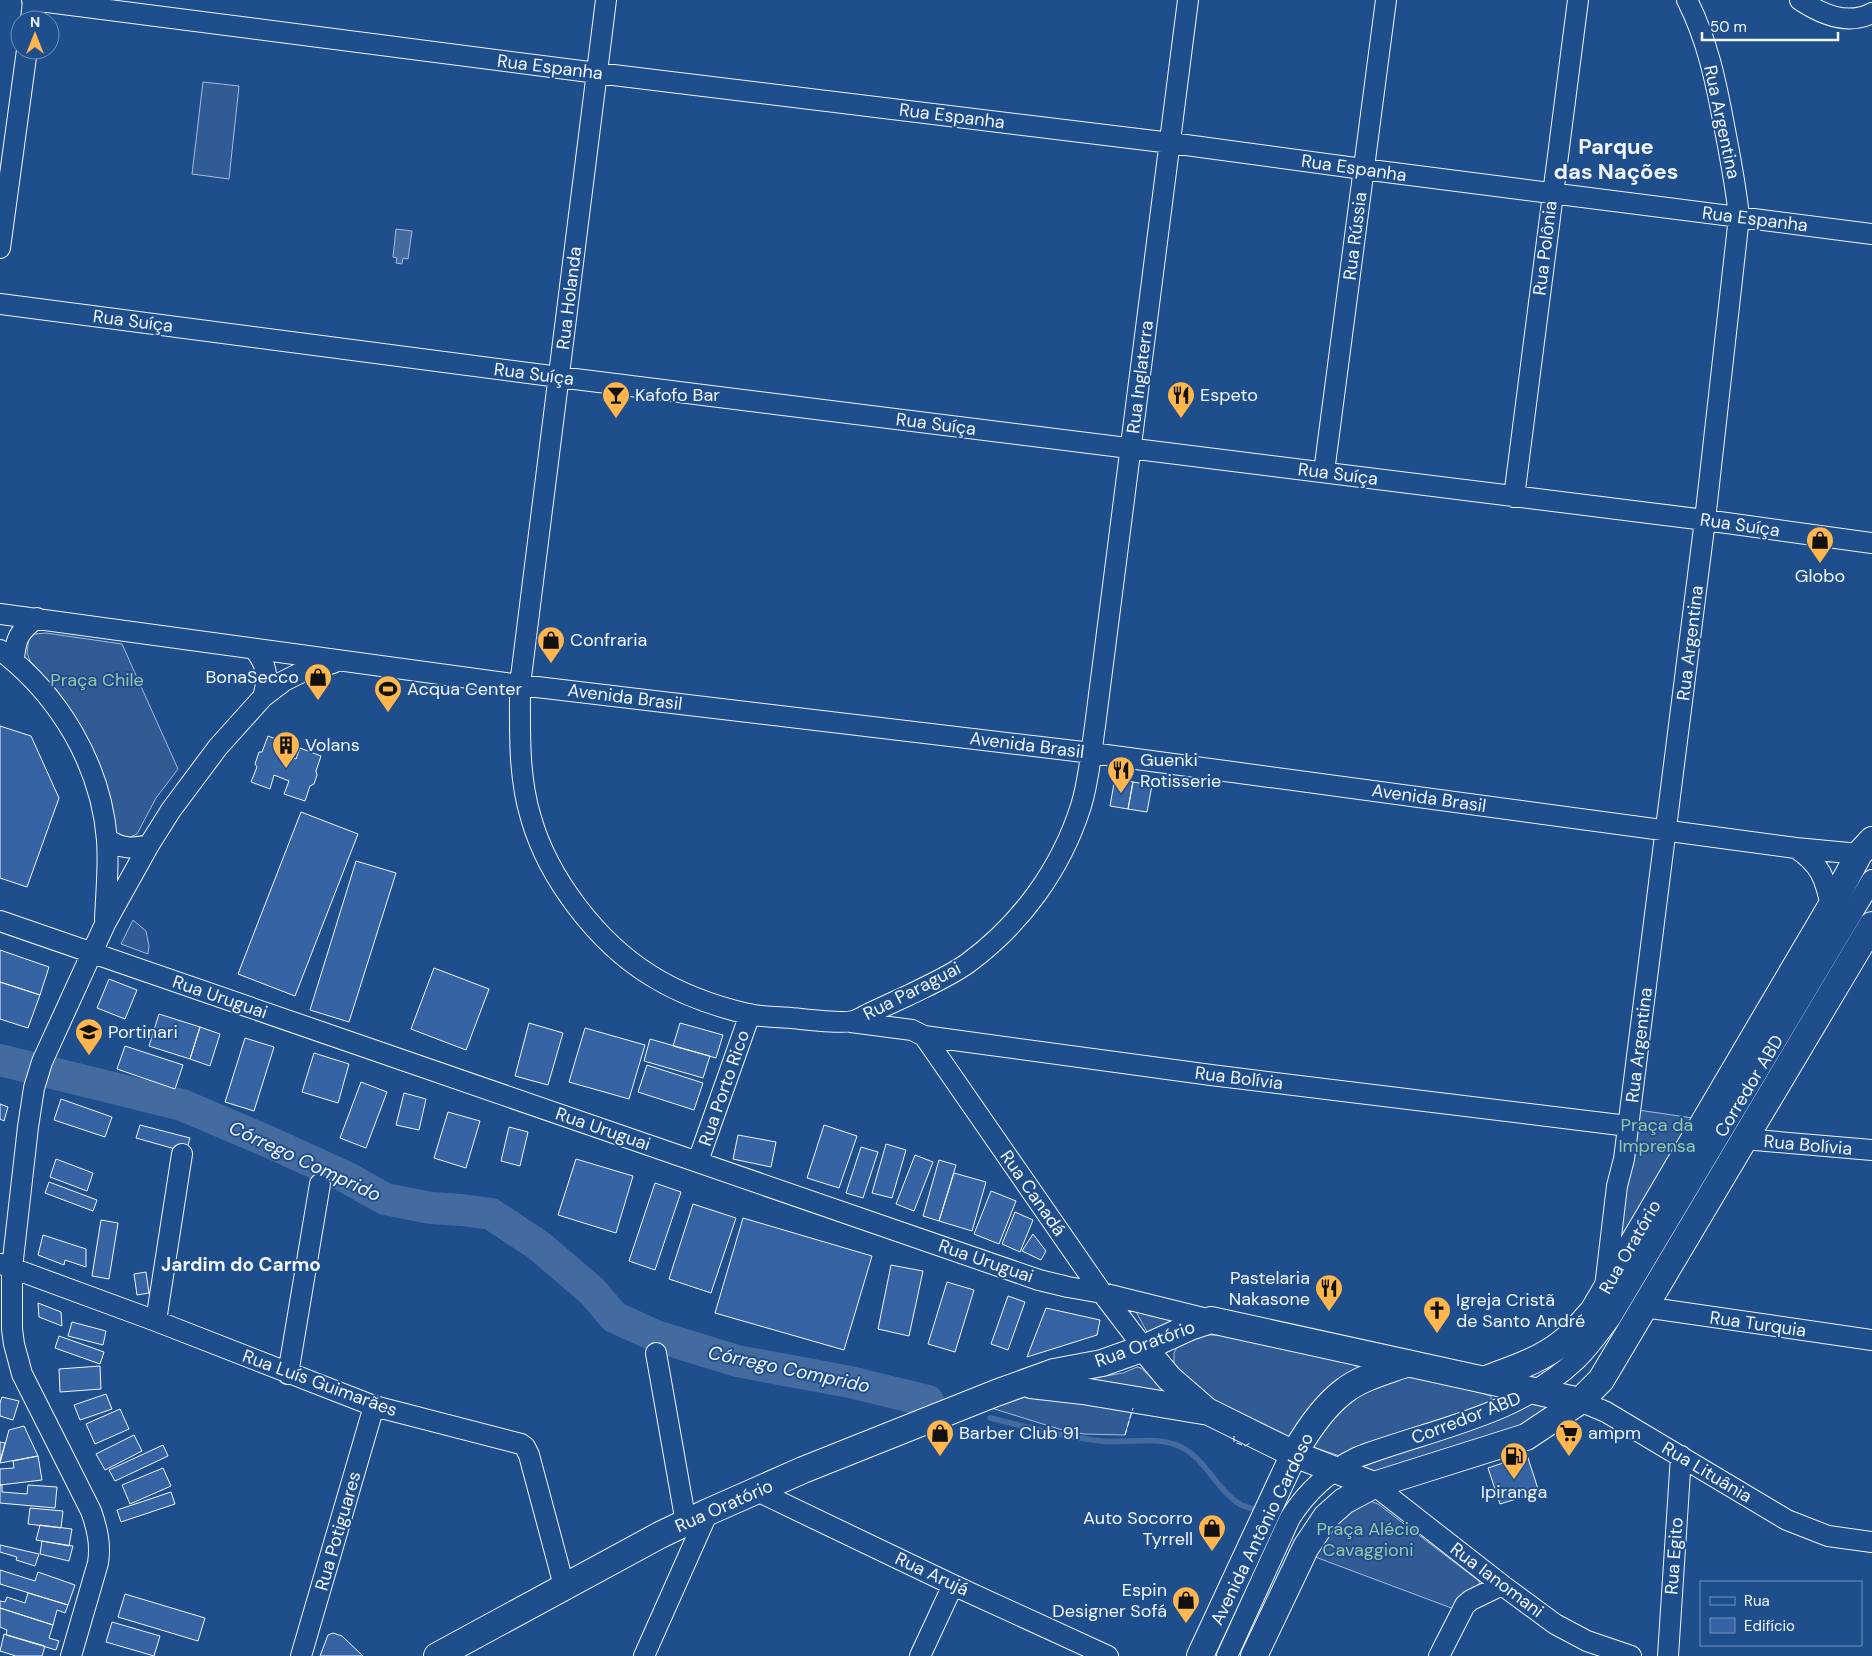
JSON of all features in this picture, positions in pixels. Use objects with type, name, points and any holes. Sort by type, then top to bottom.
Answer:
[{"type":"main road","name":"Rua Oratório","points":[[437,1656],[564,1586],[697,1517],[965,1405],[1054,1372],[1102,1363],[1211,1320],[1486,1379],[1550,1352],[1565,1341],[1593,1311],[1866,847]]},
{"type":"main road","points":[[1254,1656],[1306,1547],[1326,1517],[1344,1502],[1374,1485],[1526,1437],[1580,1401],[1601,1380],[1872,925]]},
{"type":"main road","points":[[1169,1378],[1168,1351],[1170,1336]]},
{"type":"main road","points":[[1144,1348],[1169,1378],[1209,1412]]},
{"type":"main road","name":"Avenida Antônio Cardoso","points":[[1200,1656],[1294,1454],[1306,1434],[1323,1412],[1345,1390],[1377,1374],[1408,1363]]},
{"type":"main road","name":"Rua Lituânia","points":[[1486,1379],[1580,1401]]},
{"type":"main road","name":"Rua Oratório","points":[[1023,1384],[1083,1391],[1209,1412],[1294,1454],[1374,1485]]},
{"type":"street","name":"Rua Espanha","points":[[33,0],[1170,143],[1872,234]]},
{"type":"street","name":"Rua Holanda","points":[[520,685],[606,0]]},
{"type":"street","name":"Rua Inglaterra","points":[[1092,753],[1188,0]]},
{"type":"street","name":"Rua Rússia","points":[[1324,472],[1386,0]]},
{"type":"street","name":"Rua Polônia","points":[[1514,497],[1578,0]]},
{"type":"street","name":"Rua Argentina","points":[[1604,1290],[1617,1186],[1624,1159],[1667,830],[1705,520],[1739,217],[1735,184],[1715,77],[1687,0]]},
{"type":"street","points":[[1800,0],[1827,15],[1842,19],[1857,19],[1872,13]]},
{"type":"street","points":[[0,248],[26,60]]},
{"type":"street","name":"Rua Suíça","points":[[0,304],[559,377],[1705,520],[1872,543]]},
{"type":"street","points":[[0,614],[347,661]]},
{"type":"street","points":[[37,618],[20,632],[7,655],[40,686],[71,728],[92,778],[102,808],[107,839],[104,924]]},
{"type":"street","points":[[254,649],[266,666],[267,682],[263,697]]},
{"type":"street","points":[[71,1656],[98,1563],[100,1551],[98,1532],[91,1510],[22,1374],[12,1329],[6,1266],[34,1088],[42,1062],[104,924],[171,810],[218,747],[263,697],[284,681],[300,673],[321,666],[347,661]]},
{"type":"street","name":"Avenida Brasil","points":[[347,661],[520,685],[1092,753],[1796,848],[1866,847]]},
{"type":"street","name":"Rua Paraguai","points":[[520,685],[520,736],[524,783],[530,817],[541,848],[564,891],[597,930],[631,961],[650,975],[674,988],[708,1002],[750,1014],[852,1022],[937,981],[967,963],[1000,936],[1026,908],[1049,876],[1068,843],[1081,806],[1089,776],[1092,753]]},
{"type":"street","points":[[107,839],[122,847],[132,848],[149,845]]},
{"type":"street","points":[[1796,848],[1809,856],[1818,867],[1826,882],[1831,906]]},
{"type":"street","name":"Corredor ABD","points":[[1227,1656],[1290,1518],[1316,1485],[1334,1470],[1374,1451],[1487,1414],[1536,1391],[1576,1360],[1594,1340],[1611,1317],[1872,880]]},
{"type":"street","name":"Rua Uruguai","points":[[0,921],[1039,1280],[1102,1293],[1211,1320]]},
{"type":"street","name":"Rua Porto Rico","points":[[698,1162],[750,1014]]},
{"type":"street","name":"Rua Bolívia","points":[[852,1022],[912,1030],[924,1036],[1221,1076],[1628,1126]]},
{"type":"street","name":"Rua Canadá","points":[[924,1036],[1102,1293],[1144,1348]]},
{"type":"street","name":"Rua Bolívia","points":[[1744,1139],[1872,1150]]},
{"type":"street","points":[[156,1321],[182,1154]]},
{"type":"street","points":[[288,1374],[320,1184]]},
{"type":"street","name":"Rua Luís Guimarães","points":[[6,1266],[156,1321],[374,1406],[516,1442],[525,1447],[529,1455],[564,1586]]},
{"type":"street","name":"Rua Turquia","points":[[1644,1307],[1872,1340]]},
{"type":"street","points":[[644,1656],[697,1517],[656,1352]]},
{"type":"street","name":"Rua Lituânia","points":[[1580,1401],[1606,1412],[1787,1520],[1828,1536],[1872,1542]]},
{"type":"street","name":"Rua Potiguares","points":[[301,1656],[374,1406]]},
{"type":"street","name":"Rua Egito","points":[[1668,1656],[1681,1456]]},
{"type":"street","name":"Rua Ianomani","points":[[1374,1485],[1555,1624],[1571,1634],[1631,1656]]},
{"type":"street","name":"Rua Arujá","points":[[757,1491],[953,1585],[1108,1656]]},
{"type":"street","points":[[920,1656],[953,1585]]},
{"type":"street","points":[[1440,1656],[1465,1605],[1502,1585]]},
{"type":"shaded area","points":[[203,82],[239,86],[229,179],[192,174]]},
{"type":"shaded area","points":[[396,229],[412,231],[408,259],[403,258],[402,264],[396,263],[397,258],[393,257]]},
{"type":"shaded area","name":"Praça Chile","points":[[46,633],[122,644],[178,769],[156,798],[137,834],[128,838],[119,837],[114,832],[69,708],[55,688],[30,661],[27,653],[29,637],[35,634]]},
{"type":"shaded area","points":[[133,920],[146,931],[149,946],[148,954],[121,944]]},
{"type":"shaded area","name":"Praça da Imprensa","points":[[1638,1110],[1693,1118],[1616,1247]]},
{"type":"shaded area","points":[[1134,1308],[1178,1318],[1150,1333],[1147,1332]]},
{"type":"shaded area","points":[[1200,1336],[1232,1336],[1350,1362],[1358,1368],[1290,1441],[1216,1407],[1174,1366],[1174,1353],[1177,1347]]},
{"type":"shaded area","points":[[1137,1367],[1141,1368],[1170,1395],[1088,1379],[1123,1373]]},
{"type":"shaded area","points":[[1412,1377],[1438,1381],[1491,1396],[1491,1400],[1478,1407],[1362,1444],[1340,1456],[1313,1447],[1338,1405],[1391,1380]]},
{"type":"shaded area","points":[[1029,1396],[1133,1407],[1125,1435],[1084,1434],[1059,1429],[988,1407],[1019,1397]]},
{"type":"shaded area","points":[[1529,1404],[1548,1407],[1540,1421],[1379,1473],[1362,1467]]},
{"type":"shaded area","name":"Praça Alécio Cavaggioni","points":[[1370,1501],[1378,1504],[1479,1581],[1480,1587],[1454,1609],[1310,1555],[1332,1523]]},
{"type":"building","points":[[0,726],[31,736],[59,798],[27,887],[0,878]]},
{"type":"building","name":"Volans","points":[[268,736],[289,744],[285,755],[296,759],[300,748],[321,756],[314,784],[310,786],[305,801],[284,794],[289,781],[274,775],[270,789],[251,782],[257,767],[255,764],[259,752],[262,752]]},
{"type":"building","name":"Guenki Rotisserie","points":[[1115,778],[1133,782],[1128,809],[1110,806]]},
{"type":"building","points":[[1133,782],[1152,785],[1147,812],[1128,809]]},
{"type":"building","points":[[301,812],[358,834],[295,996],[238,974]]},
{"type":"building","points":[[356,861],[396,873],[349,1022],[310,1010]]},
{"type":"building","points":[[0,950],[49,967],[40,995],[0,982]]},
{"type":"building","points":[[434,968],[489,989],[466,1050],[411,1029]]},
{"type":"building","points":[[109,979],[137,990],[125,1019],[97,1008]]},
{"type":"building","points":[[0,982],[40,995],[28,1028],[0,1019]]},
{"type":"building","points":[[159,1014],[200,1027],[190,1059],[149,1046]]},
{"type":"building","points":[[529,1023],[563,1033],[548,1085],[515,1076]]},
{"type":"building","points":[[680,1023],[723,1035],[716,1058],[673,1046]]},
{"type":"building","points":[[200,1027],[220,1034],[210,1066],[190,1059]]},
{"type":"building","points":[[585,1028],[645,1045],[629,1099],[569,1082]]},
{"type":"building","points":[[245,1038],[274,1047],[254,1111],[225,1102]]},
{"type":"building","points":[[650,1039],[710,1056],[703,1078],[644,1061]]},
{"type":"building","points":[[125,1046],[183,1065],[175,1089],[117,1069]]},
{"type":"building","points":[[314,1053],[349,1064],[338,1103],[302,1092]]},
{"type":"building","points":[[647,1065],[703,1083],[694,1110],[638,1092]]},
{"type":"building","points":[[361,1082],[387,1092],[366,1148],[340,1138]]},
{"type":"building","points":[[404,1093],[426,1099],[419,1130],[396,1125]]},
{"type":"building","points":[[61,1099],[112,1117],[105,1137],[54,1120]]},
{"type":"building","points":[[0,1104],[8,1107],[4,1121],[0,1119]]},
{"type":"building","points":[[448,1112],[480,1121],[466,1168],[434,1158]]},
{"type":"building","points":[[140,1125],[190,1138],[186,1152],[136,1138]]},
{"type":"building","points":[[824,1125],[857,1136],[839,1188],[807,1178]]},
{"type":"building","points":[[509,1127],[528,1132],[520,1166],[501,1161]]},
{"type":"building","points":[[738,1135],[776,1142],[771,1167],[733,1159]]},
{"type":"building","points":[[886,1144],[906,1150],[892,1198],[872,1193]]},
{"type":"building","points":[[861,1147],[878,1152],[863,1198],[846,1193]]},
{"type":"building","points":[[915,1155],[933,1162],[914,1211],[896,1204]]},
{"type":"building","points":[[56,1159],[93,1173],[87,1191],[50,1177]]},
{"type":"building","points":[[576,1159],[633,1176],[616,1233],[558,1215]]},
{"type":"building","points":[[939,1160],[956,1165],[939,1221],[923,1216]]},
{"type":"building","points":[[954,1173],[986,1182],[972,1231],[939,1221]]},
{"type":"building","points":[[49,1182],[97,1200],[93,1211],[45,1193]]},
{"type":"building","points":[[655,1183],[681,1192],[655,1270],[629,1261]]},
{"type":"building","points":[[991,1191],[1016,1201],[999,1244],[974,1234]]},
{"type":"building","points":[[693,1204],[736,1218],[711,1293],[669,1279]]},
{"type":"building","points":[[1015,1212],[1033,1220],[1020,1252],[1002,1244]]},
{"type":"building","points":[[743,1218],[872,1256],[844,1350],[715,1313]]},
{"type":"building","points":[[101,1220],[118,1223],[109,1279],[92,1276]]},
{"type":"building","points":[[1033,1234],[1046,1251],[1041,1260],[1022,1251]]},
{"type":"building","points":[[43,1235],[86,1249],[86,1267],[65,1260],[64,1265],[38,1255]]},
{"type":"building","points":[[891,1265],[923,1271],[909,1336],[878,1329]]},
{"type":"building","points":[[146,1272],[149,1293],[137,1295],[134,1274]]},
{"type":"building","points":[[947,1282],[974,1290],[955,1352],[928,1344]]},
{"type":"building","points":[[1008,1296],[1025,1302],[1008,1350],[991,1344]]},
{"type":"building","points":[[38,1303],[61,1312],[62,1326],[39,1317]]},
{"type":"building","points":[[1046,1308],[1100,1320],[1097,1335],[1027,1357]]},
{"type":"building","points":[[72,1322],[106,1331],[103,1345],[68,1336]]},
{"type":"building","points":[[59,1336],[104,1352],[100,1364],[55,1348]]},
{"type":"building","points":[[100,1366],[101,1389],[60,1392],[59,1369]]},
{"type":"building","points":[[106,1394],[112,1409],[80,1420],[74,1405]]},
{"type":"building","points":[[2,1397],[19,1401],[13,1420],[0,1416]]},
{"type":"building","points":[[120,1409],[129,1429],[95,1444],[86,1424]]},
{"type":"building","points":[[24,1426],[38,1456],[0,1463],[9,1430]]},
{"type":"building","points":[[134,1435],[142,1451],[105,1470],[96,1454]]},
{"type":"building","points":[[0,1442],[5,1443],[0,1461]]},
{"type":"building","points":[[163,1445],[168,1456],[115,1481],[109,1470]]},
{"type":"building","name":"Ipiranga","points":[[1527,1455],[1539,1492],[1500,1504],[1488,1468]]},
{"type":"building","points":[[38,1456],[42,1480],[0,1485],[0,1469],[14,1468],[13,1461]]},
{"type":"building","points":[[163,1468],[171,1486],[130,1504],[122,1485]]},
{"type":"building","points":[[0,1485],[2,1485],[2,1492],[27,1494],[28,1485],[57,1487],[55,1508],[0,1503]]},
{"type":"building","points":[[171,1492],[175,1504],[121,1522],[117,1510]]},
{"type":"building","points":[[30,1508],[63,1511],[61,1528],[28,1524]]},
{"type":"building","points":[[40,1525],[72,1529],[69,1546],[36,1540]]},
{"type":"building","points":[[42,1541],[73,1546],[69,1561],[40,1554]]},
{"type":"building","points":[[0,1545],[39,1554],[35,1566],[16,1560],[17,1557],[0,1552]]},
{"type":"building","points":[[0,1570],[35,1581],[38,1572],[75,1585],[68,1605],[0,1584]]},
{"type":"building","points":[[28,1593],[68,1605],[65,1613],[57,1610],[53,1625],[0,1608],[0,1601],[5,1602],[7,1597],[25,1603]]},
{"type":"building","points":[[125,1594],[205,1618],[198,1641],[118,1617]]},
{"type":"building","points":[[0,1608],[53,1625],[49,1638],[59,1641],[56,1650],[6,1635],[7,1630],[0,1627]]},
{"type":"building","points":[[112,1622],[160,1636],[154,1656],[106,1642]]},
{"type":"building","points":[[333,1633],[342,1636],[363,1656],[320,1656],[328,1635]]},
{"type":"building","points":[[4,1634],[45,1646],[42,1656],[16,1656],[0,1651]]},
{"type":"waterway","name":"Córrego Comprido","points":[[0,1060],[182,1105],[346,1177],[385,1199],[431,1208],[491,1214],[538,1245],[592,1291],[614,1317],[656,1336],[737,1361],[850,1382],[928,1401]]},
{"type":"waterway","name":"Córrego Comprido","points":[[990,1418],[1073,1437],[1112,1442],[1162,1441],[1171,1443],[1190,1452],[1198,1459],[1233,1499],[1241,1505],[1256,1510]]},
{"type":"fence","points":[[1125,1435],[1133,1408]]},
{"type":"fence","points":[[1234,1436],[1234,1442],[1245,1446],[1250,1443]]},
{"type":"place","name":"Kafofo Bar","points":[[616,419]]},
{"type":"place","name":"Espeto","points":[[1181,419]]},
{"type":"place","name":"Globo","points":[[1820,564]]},
{"type":"place","name":"Confraria","points":[[551,664]]},
{"type":"place","name":"BonaSecco","points":[[318,701]]},
{"type":"place","name":"Acqua Center","points":[[388,713]]},
{"type":"place","name":"Volans","points":[[286,769]]},
{"type":"place","name":"Guenki Rotisserie","points":[[1121,794]]},
{"type":"place","name":"Portinari","points":[[89,1056]]},
{"type":"place","name":"Pastelaria Nakasone","points":[[1329,1312]]},
{"type":"place","name":"Igreja Cristã de Santo André","points":[[1437,1334]]},
{"type":"place","name":"Barber Club 91","points":[[940,1457]]},
{"type":"place","name":"ampm","points":[[1569,1457]]},
{"type":"place","name":"Ipiranga","points":[[1514,1480]]},
{"type":"place","name":"Auto Socorro Tyrrell","points":[[1212,1552]]},
{"type":"place","name":"Espin Designer Sofá","points":[[1186,1624]]},
{"type":"district","name":"Parque das Nações","points":[[1616,158]]},
{"type":"district","name":"Jardim do Carmo","points":[[241,1264]]}]
